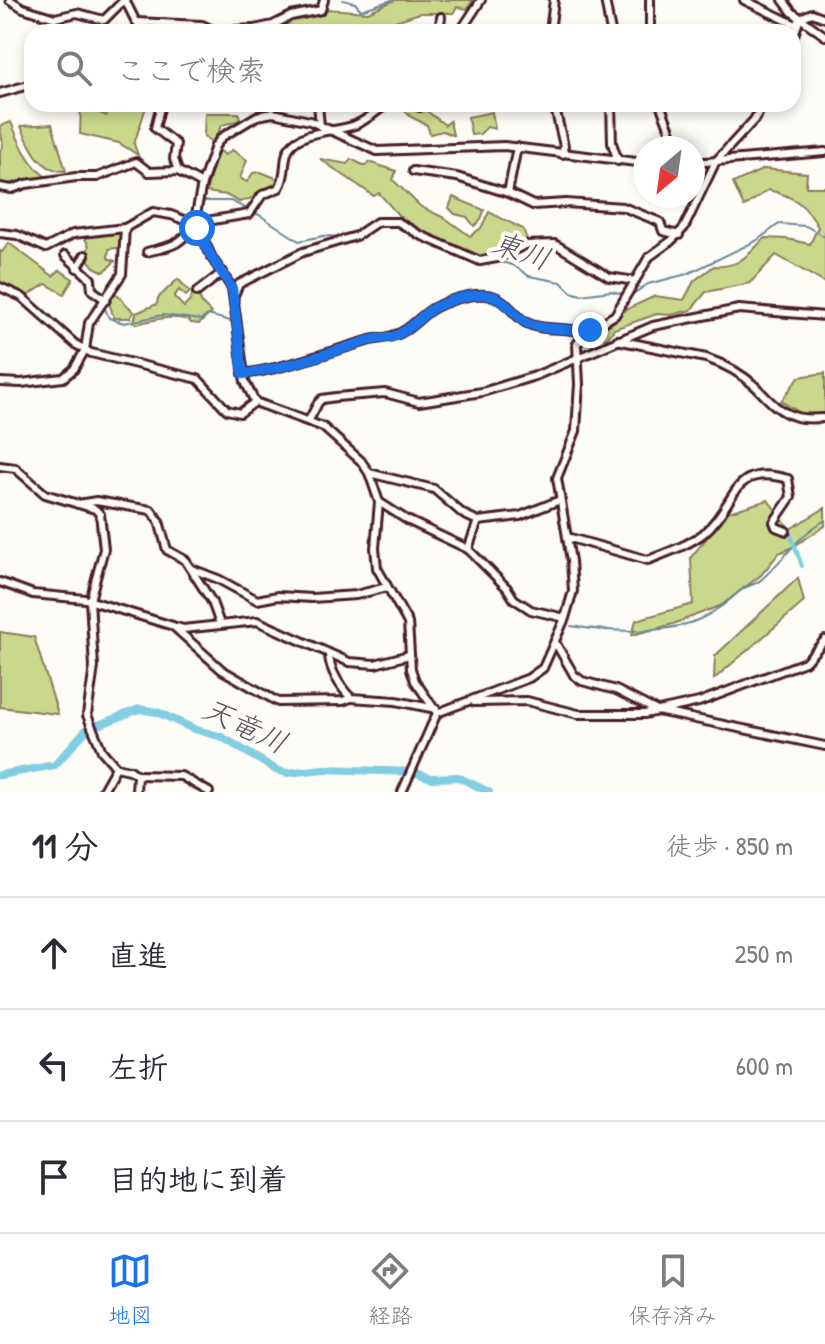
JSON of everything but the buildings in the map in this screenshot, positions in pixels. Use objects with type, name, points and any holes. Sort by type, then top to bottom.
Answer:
[{"type":"street","points":[[10,0],[23,8],[55,18],[77,13],[104,20],[124,0],[139,24]]},
{"type":"street","points":[[272,24],[291,16],[321,10],[324,0]]},
{"type":"street","points":[[465,24],[481,0]]},
{"type":"street","points":[[551,24],[554,0]]},
{"type":"street","points":[[605,0],[610,24]]},
{"type":"street","points":[[650,0],[650,24]]},
{"type":"street","points":[[744,0],[798,21],[825,36]]},
{"type":"street","points":[[783,0],[798,21]]},
{"type":"street","points":[[797,24],[812,13],[825,18]]},
{"type":"street","points":[[440,24],[441,17]]},
{"type":"street","points":[[136,22],[160,24]]},
{"type":"street","points":[[0,93],[24,86]]},
{"type":"street","points":[[159,112],[155,128],[176,144],[174,159],[178,171]]},
{"type":"street","points":[[319,112],[320,126]]},
{"type":"street","points":[[2,232],[46,248],[73,234],[125,228],[144,215],[159,212],[196,222],[249,214],[262,195],[279,188],[284,180],[286,154],[296,141],[354,126],[375,112]]},
{"type":"street","points":[[556,112],[564,146],[562,154]]},
{"type":"street","points":[[611,112],[612,143],[618,161]]},
{"type":"street","points":[[663,112],[672,136]]},
{"type":"street","points":[[173,626],[222,670],[278,702],[343,701],[351,698],[396,701],[437,711],[529,678],[543,668],[573,591],[557,478],[576,431],[579,384],[577,344],[586,333],[615,315],[649,257],[679,235],[716,161],[758,112]]},
{"type":"street","points":[[147,252],[178,244],[196,222],[202,184],[215,146],[222,137],[257,116],[279,114],[331,130],[369,149],[386,152],[517,147],[633,162]]},
{"type":"street","points":[[508,193],[517,147]]},
{"type":"street","points":[[705,162],[825,152]]},
{"type":"street","points":[[0,187],[12,189],[26,184],[97,177],[136,162],[149,172],[178,171],[202,184]]},
{"type":"street","points":[[413,171],[444,177],[444,174],[537,205],[566,203],[632,209],[660,222],[663,231],[679,235]]},
{"type":"street","points":[[196,222],[212,258],[230,282],[243,374],[255,402],[323,427],[369,473],[379,502],[376,561],[408,623],[409,655],[415,681],[437,711]]},
{"type":"street","points":[[233,297],[239,284],[303,252],[356,236],[377,222],[398,222],[480,261],[497,258],[525,245],[555,244],[609,277],[635,281]]},
{"type":"street","points":[[0,382],[63,378],[74,369],[85,350],[89,323],[122,274],[125,228]]},
{"type":"street","points":[[65,255],[91,279],[92,290],[106,300]]},
{"type":"street","points":[[77,268],[85,255]]},
{"type":"street","points":[[197,292],[223,272]]},
{"type":"street","points":[[0,287],[22,297],[85,350],[198,379],[227,410],[240,413],[255,402]]},
{"type":"street","points":[[243,374],[297,364],[311,357],[393,336],[410,328],[435,308],[476,294],[506,302],[526,322],[586,333]]},
{"type":"street","points":[[309,420],[322,399],[385,393],[419,402],[460,397],[535,376],[653,326],[739,309],[825,316]]},
{"type":"street","points":[[617,340],[706,358],[736,371],[779,409],[795,417],[825,418]]},
{"type":"street","points":[[0,466],[15,468],[45,494],[95,509],[100,514],[104,549],[90,600],[94,667],[87,719],[100,749],[116,767],[137,775],[181,776],[209,792]]},
{"type":"street","points":[[369,473],[434,489],[463,514],[478,521],[520,516],[560,500]]},
{"type":"street","points":[[567,537],[648,560],[703,533],[745,480],[759,475],[788,479],[791,497],[773,524],[786,531]]},
{"type":"street","points":[[77,505],[96,501],[151,510],[159,521],[167,550],[182,556],[212,602],[220,624]]},
{"type":"street","points":[[379,502],[407,520],[468,549],[514,599],[531,610],[565,618]]},
{"type":"street","points":[[468,549],[478,521]]},
{"type":"street","points":[[190,568],[257,600],[278,596],[312,598],[356,595],[387,587]]},
{"type":"street","points":[[0,582],[33,594],[90,600],[183,629],[257,621],[329,654],[359,664],[375,664],[409,655]]},
{"type":"street","points":[[466,703],[527,701],[593,715],[645,714],[699,702],[805,662],[825,640]]},
{"type":"street","points":[[555,642],[574,675],[582,681],[616,690],[657,711],[825,746]]},
{"type":"street","points":[[329,654],[329,662],[351,698]]},
{"type":"street","points":[[402,792],[437,711]]},
{"type":"street","points":[[102,792],[116,767]]},
{"type":"street","points":[[136,792],[137,775]]},
{"type":"green space","points":[[395,0],[473,0],[467,9],[457,7],[453,13],[420,13],[386,24],[279,22],[326,12],[326,9],[368,12]]},
{"type":"green space","points":[[81,112],[98,112],[106,116],[108,112],[144,112],[134,144],[138,155],[119,143],[80,134]]},
{"type":"green space","points":[[406,112],[428,112],[445,125],[450,121],[453,135],[443,131],[430,134],[427,125]]},
{"type":"green space","points":[[492,112],[495,129],[487,127],[480,134],[471,135],[468,117]]},
{"type":"green space","points":[[205,113],[239,113],[240,120],[222,125],[212,143],[204,136]]},
{"type":"green space","points":[[11,122],[30,160],[48,178],[0,183],[0,150],[3,146],[0,126]]},
{"type":"green space","points":[[52,124],[66,171],[49,167],[37,157],[21,126]]},
{"type":"green space","points":[[218,149],[225,155],[232,150],[247,160],[240,178],[247,182],[253,173],[261,172],[281,180],[277,187],[239,202],[226,195],[206,192]]},
{"type":"green space","points":[[320,159],[347,164],[351,159],[365,166],[369,162],[396,171],[393,180],[421,207],[445,218],[470,236],[481,228],[489,212],[523,229],[528,242],[505,257],[484,258],[444,251],[400,217],[379,193],[374,196]]},
{"type":"green space","points":[[764,169],[807,173],[806,187],[825,187],[825,283],[776,255],[750,283],[706,292],[691,310],[671,315],[657,314],[614,329],[607,339],[600,337],[599,329],[627,309],[655,296],[684,300],[694,281],[714,266],[731,265],[743,259],[765,238],[810,244],[818,227],[804,207],[785,195],[768,190],[744,207],[733,183]]},
{"type":"green space","points":[[453,197],[484,210],[481,220],[474,226],[467,217],[455,214],[449,208]]},
{"type":"green space","points":[[123,231],[125,247],[109,249],[108,258],[115,261],[104,272],[94,267],[86,257],[89,246],[84,237],[87,233]]},
{"type":"green space","points":[[9,243],[53,276],[60,270],[73,279],[64,294],[46,284],[27,296],[15,288],[0,285],[0,251]]},
{"type":"green space","points":[[178,279],[190,292],[186,296],[179,290],[174,297],[184,307],[193,292],[198,294],[211,313],[199,324],[176,318],[134,322],[136,313],[157,304],[158,298]]},
{"type":"green space","points":[[115,293],[134,312],[130,318],[114,318],[109,303]]},
{"type":"green space","points":[[825,373],[825,417],[802,414],[781,401],[799,377]]},
{"type":"green space","points":[[768,500],[790,529],[825,508],[825,526],[779,553],[761,575],[722,605],[673,624],[632,635],[636,620],[693,604],[691,557],[728,512]]},
{"type":"green space","points":[[798,578],[804,602],[714,679],[715,656]]},
{"type":"green space","points":[[0,632],[34,637],[58,714],[0,707]]},
{"type":"waterway","points":[[343,0],[355,3],[361,10],[392,0]]},
{"type":"waterway","name":"東川","points":[[203,201],[231,201],[299,241],[323,236],[345,237]]},
{"type":"waterway","name":"東川","points":[[361,229],[371,222],[387,218],[427,235]]},
{"type":"waterway","name":"東川","points":[[630,296],[648,284],[687,274],[756,241],[779,224],[806,226],[825,237]]},
{"type":"waterway","name":"東川","points":[[496,261],[513,265],[529,276],[561,282],[571,292],[581,295],[611,291],[623,294]]},
{"type":"waterway","points":[[103,304],[109,318],[124,323],[163,315],[201,320],[208,315],[234,322]]},
{"type":"waterway","points":[[571,626],[619,631],[654,630],[700,619],[717,610],[743,588],[760,581],[799,540],[825,520]]},
{"type":"waterway","points":[[789,530],[802,566]]},
{"type":"waterway","name":"天竜川","points":[[0,775],[55,765],[86,730],[139,709],[157,712],[194,729],[222,737],[276,770],[287,773],[324,769],[413,772],[431,778],[458,777],[489,792]]},
{"type":"route","points":[[197,228],[232,288],[243,374],[297,364],[320,354],[393,336],[410,328],[435,308],[476,294],[506,302],[526,322],[586,333],[590,330]]}]
